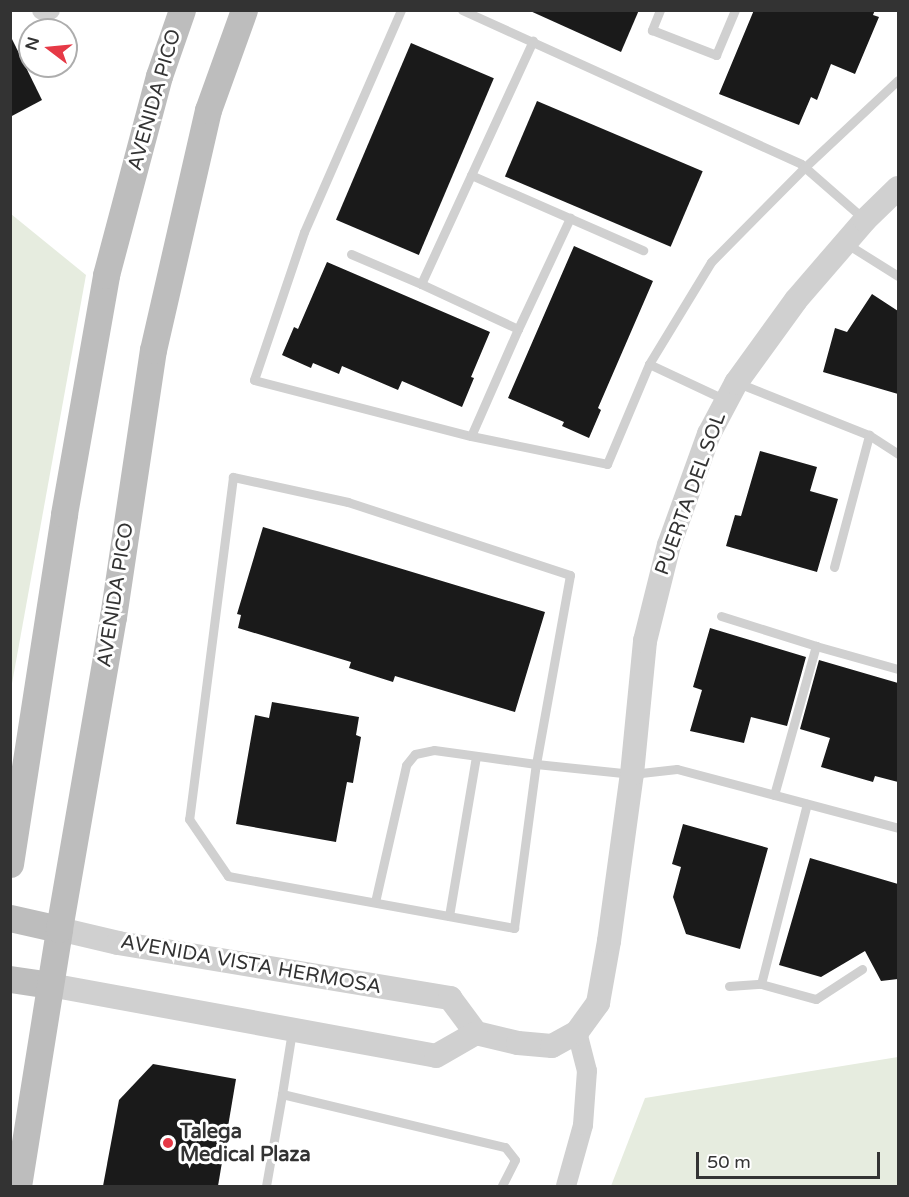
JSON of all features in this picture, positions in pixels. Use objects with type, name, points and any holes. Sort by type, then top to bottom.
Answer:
[{"type":"main road","name":"AVENIDA PICO","points":[[10,864],[64,514],[106,275],[159,76],[182,10]]},
{"type":"main road","name":"AVENIDA PICO","points":[[18,1186],[59,929],[113,617],[153,350],[208,110],[244,10]]},
{"type":"main road","name":"AVENIDA VISTA HERMOSA","points":[[10,918],[59,929]]},
{"type":"main road","points":[[10,980],[50,985]]},
{"type":"street","points":[[42,10],[50,10]]},
{"type":"street","name":"PUERTA DEL SOL","points":[[577,1032],[598,1002],[609,941],[632,774],[645,641],[669,545],[709,434],[731,391],[796,300],[865,220],[898,188]]},
{"type":"street","name":"AVENIDA VISTA HERMOSA","points":[[59,929],[129,945],[450,998],[476,1033]]},
{"type":"street","points":[[50,985],[436,1056],[476,1033],[518,1043],[552,1046],[577,1032],[587,1071],[583,1125],[566,1186]]},
{"type":"lane","points":[[401,10],[304,232],[254,380],[471,436],[607,464],[650,364],[711,262],[805,167],[898,80]]},
{"type":"lane","points":[[462,10],[805,167],[865,220]]},
{"type":"lane","points":[[660,10],[652,30],[716,55],[735,10]]},
{"type":"lane","points":[[421,285],[533,41]]},
{"type":"lane","points":[[471,175],[643,250]]},
{"type":"lane","points":[[471,436],[570,218]]},
{"type":"lane","points":[[845,243],[898,276]]},
{"type":"lane","points":[[351,254],[518,329]]},
{"type":"lane","points":[[650,364],[869,435],[898,454]]},
{"type":"lane","points":[[834,567],[869,435]]},
{"type":"lane","points":[[233,477],[348,502],[570,575],[536,764],[514,928],[375,902],[228,876],[189,819],[233,477]]},
{"type":"lane","points":[[720,616],[898,669]]},
{"type":"lane","points":[[774,795],[816,646]]},
{"type":"lane","points":[[375,902],[406,765],[415,754],[434,750],[632,774],[676,769],[898,828]]},
{"type":"lane","points":[[449,916],[477,756]]},
{"type":"lane","points":[[761,984],[807,804]]},
{"type":"lane","points":[[729,986],[761,984],[816,999],[862,969]]},
{"type":"lane","points":[[266,1186],[293,1030]]},
{"type":"lane","points":[[282,1094],[505,1147],[515,1160],[502,1186]]},
{"type":"shaded area","points":[[11,214],[86,275],[11,689]]},
{"type":"shaded area","points":[[898,1057],[898,1186],[611,1186],[645,1098]]},
{"type":"building","points":[[528,10],[639,10],[621,52]]},
{"type":"building","points":[[754,10],[875,10],[873,15],[879,17],[855,74],[831,64],[817,100],[811,97],[799,125],[719,94]]},
{"type":"building","points":[[10,35],[18,51],[18,78],[31,78],[42,100],[10,117]]},
{"type":"building","points":[[411,43],[494,78],[419,255],[336,220]]},
{"type":"building","points":[[537,101],[703,171],[671,247],[505,176]]},
{"type":"building","points":[[574,246],[653,281],[598,408],[601,410],[589,438],[562,426],[564,422],[508,398]]},
{"type":"building","points":[[327,262],[490,332],[471,377],[474,378],[462,407],[402,381],[398,390],[342,366],[339,374],[313,363],[311,368],[282,355],[294,327],[298,329]]},
{"type":"building","points":[[872,294],[898,311],[898,394],[823,372],[835,328],[847,332]]},
{"type":"building","points":[[760,451],[817,467],[810,491],[838,499],[817,572],[726,546],[735,515],[741,516]]},
{"type":"building","points":[[263,527],[545,612],[515,712],[395,676],[393,682],[349,668],[351,662],[238,628],[241,615],[237,614]]},
{"type":"building","points":[[710,628],[806,657],[787,726],[751,717],[744,743],[690,731],[702,690],[693,687]]},
{"type":"building","points":[[819,660],[898,683],[898,782],[875,776],[873,782],[821,767],[830,738],[800,729]]},
{"type":"building","points":[[272,702],[359,717],[356,735],[361,737],[353,783],[347,782],[336,842],[236,824],[255,715],[269,718]]},
{"type":"building","points":[[683,824],[768,848],[740,949],[686,934],[673,897],[681,867],[672,864]]},
{"type":"building","points":[[810,858],[898,884],[898,979],[881,981],[865,951],[821,977],[779,965]]},
{"type":"building","name":"Talega Medical Plaza","points":[[153,1064],[236,1079],[218,1186],[103,1186],[119,1100]]},
{"type":"place","name":"Talega Medical Plaza","points":[[168,1143]]}]
